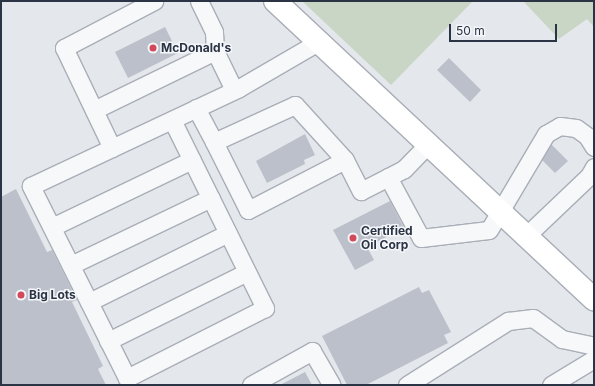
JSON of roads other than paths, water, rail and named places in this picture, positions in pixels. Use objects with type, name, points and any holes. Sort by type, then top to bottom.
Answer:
[{"type":"highway","points":[[274,1],[594,300]]},
{"type":"lane","points":[[112,148],[64,48],[154,1]]},
{"type":"lane","points":[[199,1],[214,32],[215,51],[234,90]]},
{"type":"lane","points":[[172,120],[265,308],[127,378],[31,186],[234,90],[318,42]]},
{"type":"lane","points":[[94,110],[215,51]]},
{"type":"lane","points":[[214,142],[295,105],[345,160],[362,191],[404,169],[428,144]]},
{"type":"lane","points":[[196,108],[248,210],[345,160]]},
{"type":"lane","points":[[388,177],[421,238],[489,230],[546,134],[560,126],[576,128],[587,136],[594,147]]},
{"type":"lane","points":[[52,227],[192,160]]},
{"type":"lane","points":[[526,236],[589,176],[594,167]]},
{"type":"lane","points":[[71,265],[211,198]]},
{"type":"lane","points":[[89,302],[228,233]]},
{"type":"lane","points":[[108,341],[247,272]]},
{"type":"lane","points":[[407,385],[508,321],[533,318],[562,339],[594,346]]},
{"type":"lane","points":[[251,385],[312,351],[332,385]]},
{"type":"lane","points":[[551,385],[592,364]]},
{"type":"place","name":"McDonald's","points":[[153,48]]},
{"type":"place","name":"Certified Oil Corp","points":[[353,238]]},
{"type":"place","name":"Big Lots","points":[[21,295]]}]
